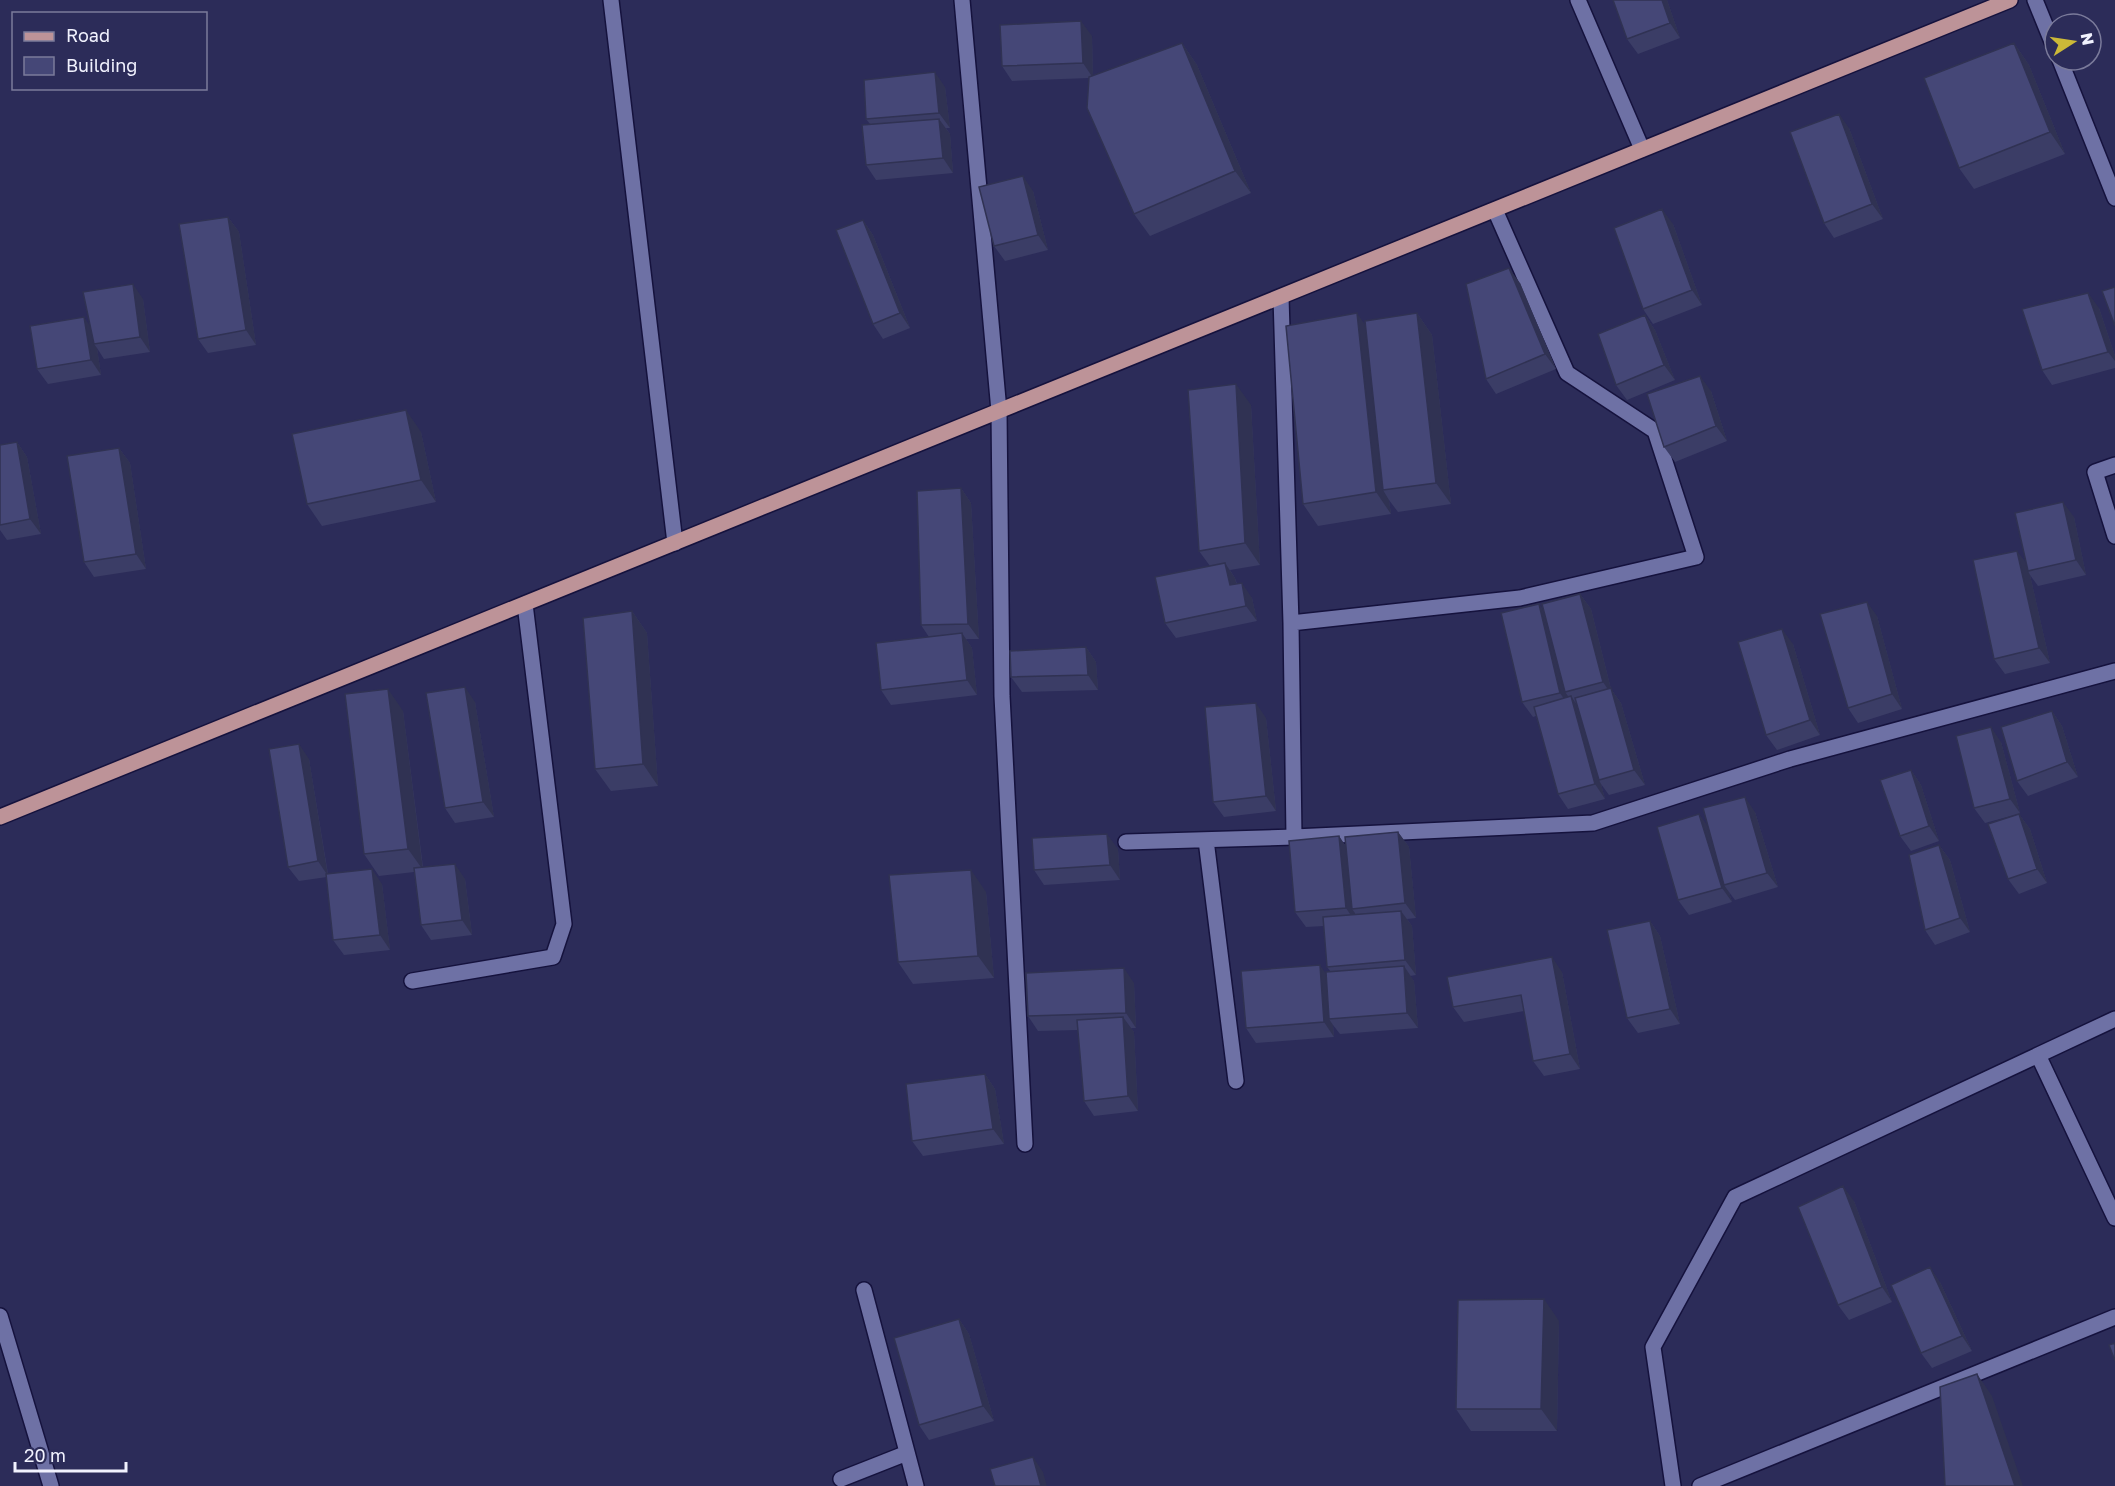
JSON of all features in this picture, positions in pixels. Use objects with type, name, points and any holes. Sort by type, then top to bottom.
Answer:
[{"type":"main road","points":[[0,817],[2010,0]]},
{"type":"street","points":[[611,0],[675,543]]},
{"type":"street","points":[[962,0],[999,411],[1002,696],[1024,1144]]},
{"type":"street","points":[[1578,0],[1642,149]]},
{"type":"street","points":[[2036,0],[2043,18]]},
{"type":"street","points":[[2065,72],[2115,198]]},
{"type":"street","points":[[1291,622],[1520,598],[1696,557],[1655,431],[1567,373],[1495,210]]},
{"type":"street","points":[[1281,297],[1291,622],[1294,837]]},
{"type":"street","points":[[2115,465],[2095,472],[2115,537]]},
{"type":"street","points":[[412,981],[553,957],[564,924],[525,604]]},
{"type":"street","points":[[1126,842],[1294,837],[1593,823],[1790,759],[2115,671]]},
{"type":"street","points":[[1206,840],[1236,1081]]},
{"type":"street","points":[[1673,1486],[1653,1347],[1736,1197],[2115,1019]]},
{"type":"street","points":[[2038,1055],[2115,1218]]},
{"type":"street","points":[[864,1290],[916,1486]]},
{"type":"street","points":[[0,1316],[51,1486]]},
{"type":"street","points":[[1700,1486],[2115,1317]]},
{"type":"street","points":[[841,1479],[907,1453]]},
{"type":"building","points":[[1613,0],[1662,0],[1670,23],[1627,39]]},
{"type":"building","points":[[1081,21],[1083,63],[1002,66],[1000,25]]},
{"type":"building","points":[[1182,43],[1235,171],[1134,214],[1087,108],[1089,77]]},
{"type":"building","points":[[2014,43],[2050,132],[1959,168],[1924,78]]},
{"type":"building","points":[[935,72],[939,113],[866,119],[864,80]]},
{"type":"building","points":[[1839,114],[1872,204],[1824,223],[1790,132]]},
{"type":"building","points":[[939,119],[943,158],[866,165],[862,125]]},
{"type":"building","points":[[1023,176],[1038,235],[994,246],[979,187]]},
{"type":"building","points":[[1662,209],[1692,290],[1643,309],[1614,228]]},
{"type":"building","points":[[228,217],[246,330],[198,339],[179,224]]},
{"type":"building","points":[[863,220],[900,313],[873,324],[836,230]]},
{"type":"building","points":[[1509,268],[1545,354],[1486,379],[1466,284]]},
{"type":"building","points":[[133,284],[140,337],[94,344],[83,292]]},
{"type":"building","points":[[2115,287],[2115,326],[2102,291]]},
{"type":"building","points":[[2088,293],[2108,352],[2042,370],[2022,309]]},
{"type":"building","points":[[1357,313],[1376,492],[1303,504],[1286,326]]},
{"type":"building","points":[[1417,313],[1436,483],[1383,490],[1365,321]]},
{"type":"building","points":[[1645,315],[1664,365],[1616,385],[1598,334]]},
{"type":"building","points":[[84,317],[91,360],[37,369],[30,326]]},
{"type":"building","points":[[1700,376],[1716,426],[1664,447],[1647,394]]},
{"type":"building","points":[[1236,384],[1245,543],[1199,551],[1188,390]]},
{"type":"building","points":[[406,410],[421,480],[307,504],[292,434]]},
{"type":"building","points":[[17,442],[30,519],[0,525],[0,445]]},
{"type":"building","points":[[119,448],[136,554],[84,562],[67,456]]},
{"type":"building","points":[[961,488],[968,624],[921,625],[917,491]]},
{"type":"building","points":[[2063,502],[2076,560],[2028,571],[2015,513]]},
{"type":"building","points":[[2017,551],[2039,648],[1994,659],[1973,560]]},
{"type":"building","points":[[1225,563],[1230,585],[1242,583],[1246,606],[1165,623],[1155,577]]},
{"type":"building","points":[[1580,594],[1603,682],[1565,692],[1542,604]]},
{"type":"building","points":[[1867,602],[1892,694],[1848,708],[1820,614]]},
{"type":"building","points":[[1539,604],[1560,693],[1522,702],[1501,613]]},
{"type":"building","points":[[632,611],[643,764],[595,769],[583,618]]},
{"type":"building","points":[[1782,629],[1810,720],[1766,735],[1738,642]]},
{"type":"building","points":[[962,633],[967,680],[881,690],[876,643]]},
{"type":"building","points":[[1086,647],[1088,675],[1011,677],[1010,651]]},
{"type":"building","points":[[465,687],[483,802],[445,808],[426,693]]},
{"type":"building","points":[[1611,688],[1634,770],[1599,780],[1575,698]]},
{"type":"building","points":[[388,689],[408,849],[364,854],[345,694]]},
{"type":"building","points":[[1571,696],[1595,784],[1558,794],[1534,707]]},
{"type":"building","points":[[1256,703],[1266,796],[1213,802],[1205,707]]},
{"type":"building","points":[[2052,711],[2067,762],[2017,781],[2001,727]]},
{"type":"building","points":[[1991,727],[2010,799],[1974,808],[1956,736]]},
{"type":"building","points":[[299,744],[318,861],[288,867],[269,749]]},
{"type":"building","points":[[1911,770],[1929,826],[1900,836],[1880,780]]},
{"type":"building","points":[[1745,797],[1767,873],[1724,885],[1703,808]]},
{"type":"building","points":[[1699,814],[1722,888],[1678,900],[1657,827]]},
{"type":"building","points":[[2019,814],[2037,869],[2008,879],[1988,824]]},
{"type":"building","points":[[1398,832],[1405,903],[1352,909],[1345,837]]},
{"type":"building","points":[[1107,834],[1110,865],[1034,870],[1032,838]]},
{"type":"building","points":[[1339,836],[1346,908],[1295,912],[1289,841]]},
{"type":"building","points":[[1939,845],[1960,918],[1925,930],[1909,855]]},
{"type":"building","points":[[455,864],[462,920],[421,925],[414,868]]},
{"type":"building","points":[[372,869],[380,935],[333,940],[326,874]]},
{"type":"building","points":[[971,870],[978,956],[898,962],[889,875]]},
{"type":"building","points":[[1401,911],[1405,960],[1327,967],[1323,917]]},
{"type":"building","points":[[1650,921],[1670,1009],[1627,1018],[1607,930]]},
{"type":"building","points":[[1552,957],[1570,1054],[1533,1061],[1521,995],[1453,1007],[1447,977]]},
{"type":"building","points":[[1320,965],[1324,1022],[1246,1028],[1241,971]]},
{"type":"building","points":[[1404,966],[1407,1013],[1329,1019],[1326,972]]},
{"type":"building","points":[[1124,968],[1126,1013],[1028,1016],[1026,973]]},
{"type":"building","points":[[1123,1017],[1128,1096],[1084,1101],[1077,1020]]},
{"type":"building","points":[[985,1074],[993,1129],[912,1141],[906,1084]]},
{"type":"building","points":[[1843,1186],[1882,1287],[1838,1305],[1798,1207]]},
{"type":"building","points":[[1930,1267],[1962,1336],[1921,1353],[1891,1285]]},
{"type":"building","points":[[1544,1299],[1541,1409],[1456,1409],[1458,1300]]},
{"type":"building","points":[[959,1319],[983,1406],[919,1425],[894,1338]]},
{"type":"building","points":[[2115,1343],[2115,1361],[2109,1345]]},
{"type":"building","points":[[1977,1374],[2015,1486],[1945,1486],[1940,1387]]},
{"type":"building","points":[[1033,1457],[1041,1486],[995,1486],[990,1469]]}]
